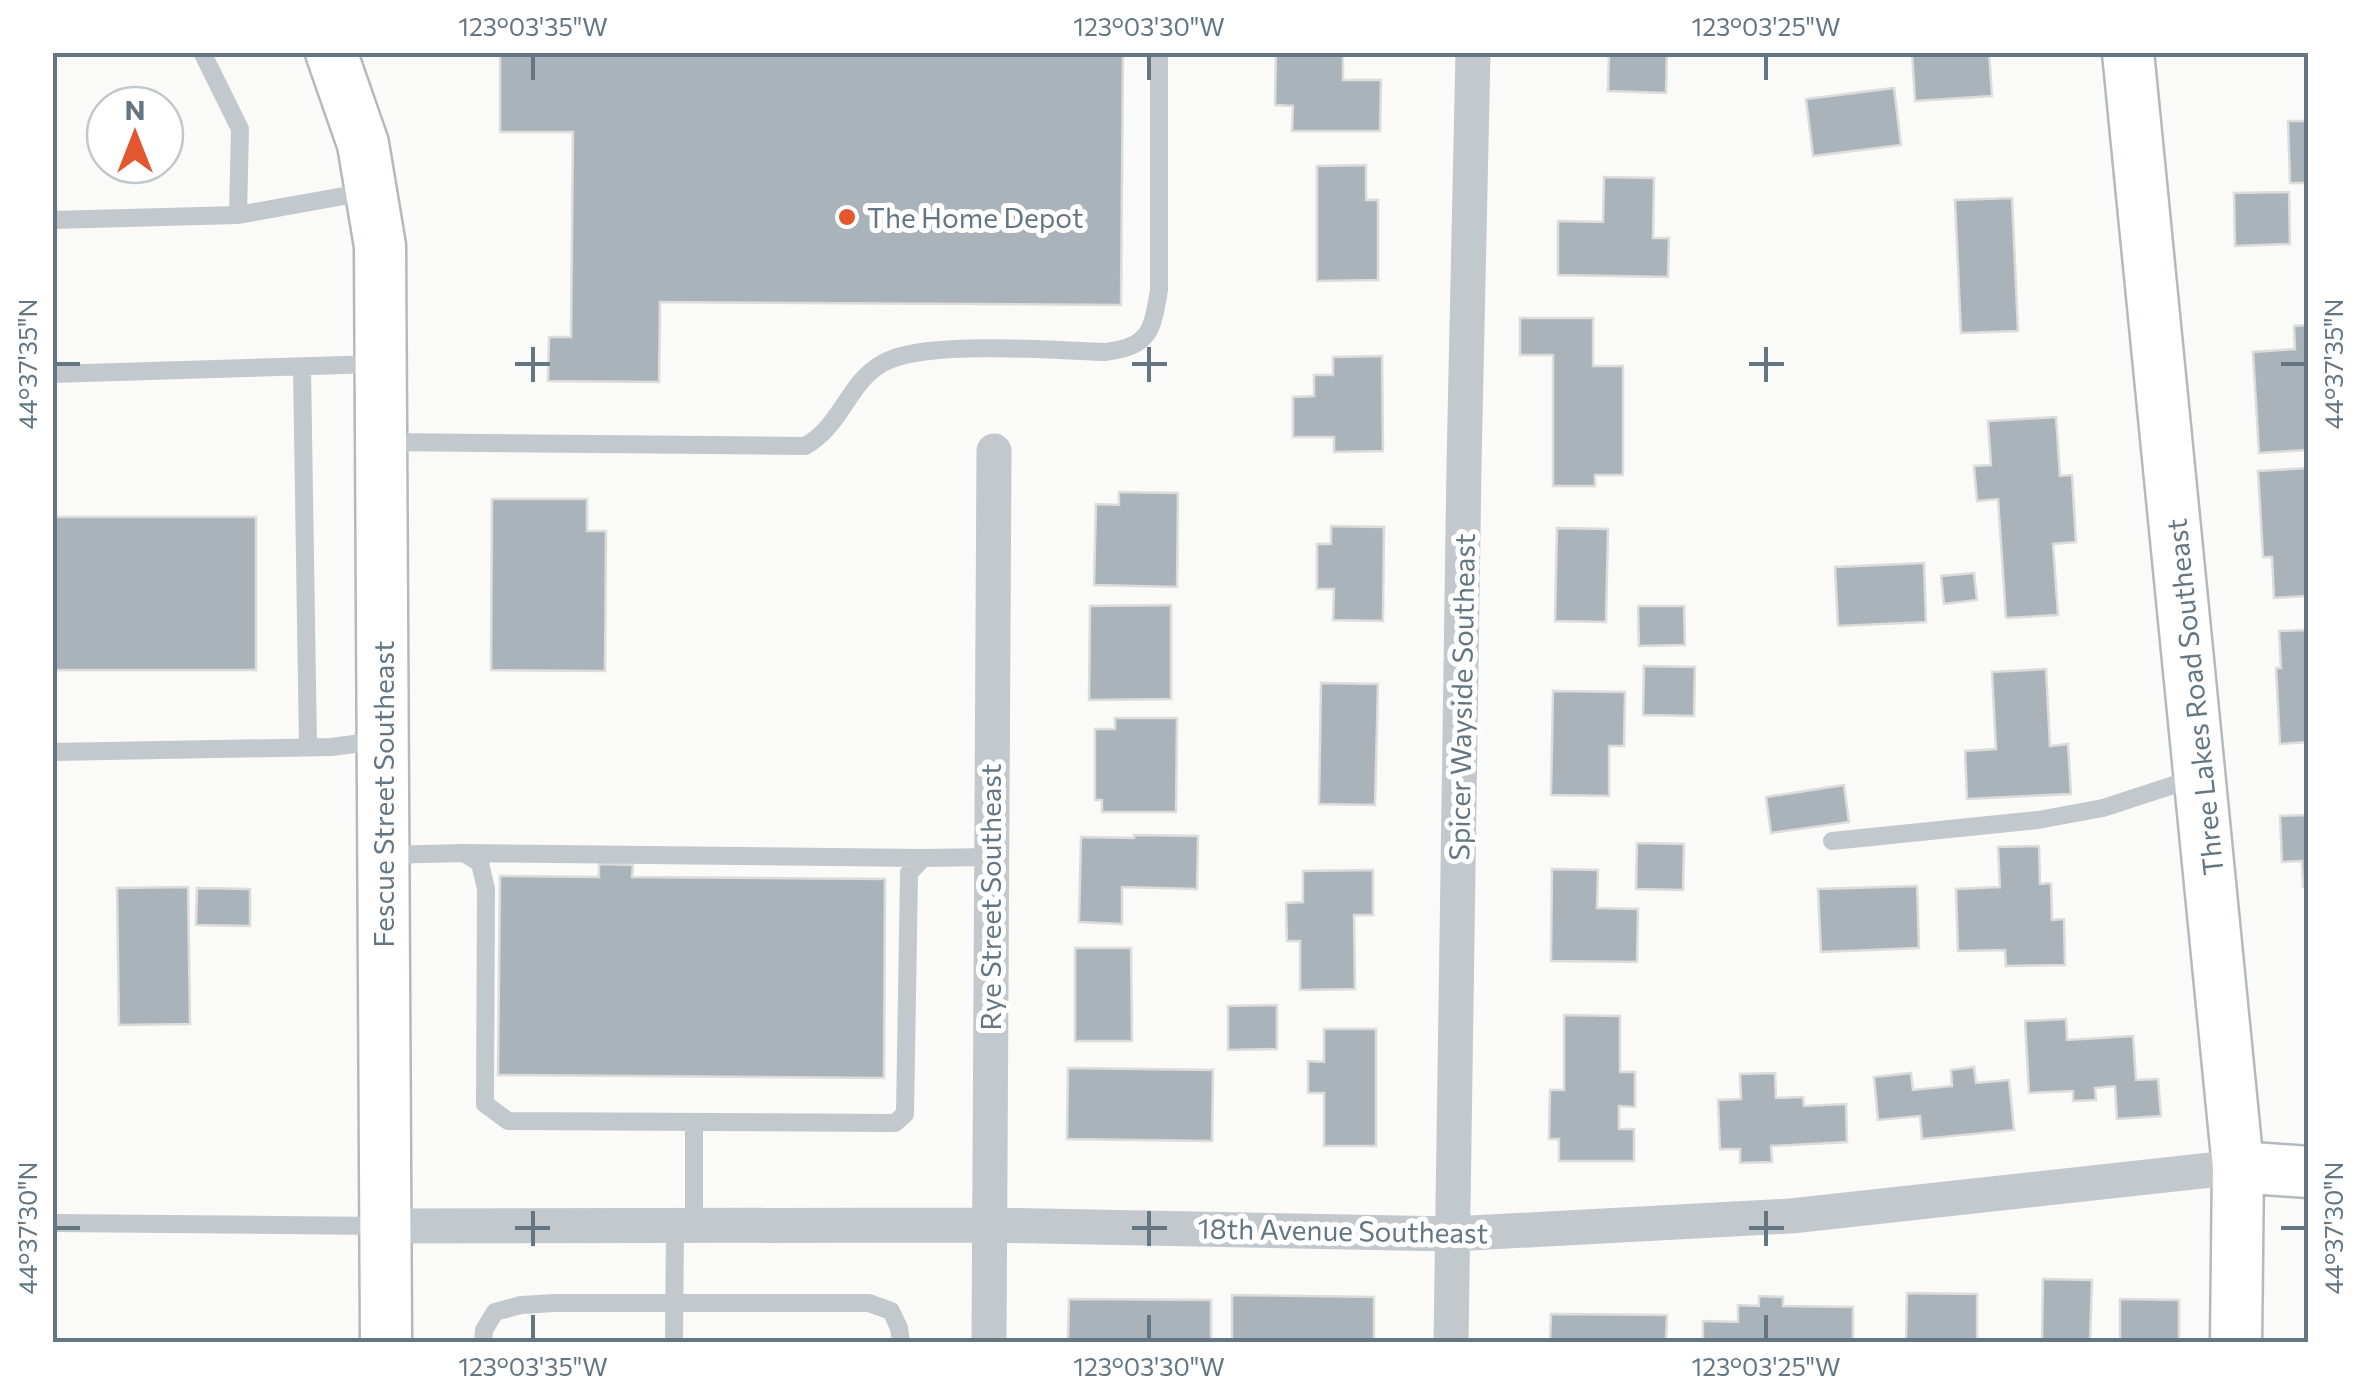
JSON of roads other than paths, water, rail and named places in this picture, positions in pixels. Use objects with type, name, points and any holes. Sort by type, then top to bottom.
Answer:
[{"type":"street","name":"Fescue Street Southeast","points":[[330,52],[363,144],[380,246],[386,1342]]},
{"type":"street","name":"Spicer Wayside Southeast","points":[[1451,1342],[1474,52]]},
{"type":"street","name":"Three Lakes Road Southeast","points":[[2128,52],[2238,1167],[2236,1342]]},
{"type":"street","name":"Rye Street Southeast","points":[[989,1342],[994,452]]},
{"type":"street","name":"18th Avenue Southeast","points":[[386,1226],[988,1224],[1452,1234],[1791,1216],[2238,1167]]},
{"type":"street","points":[[2238,1167],[2308,1172]]},
{"type":"lane","points":[[202,52],[240,129],[238,215]]},
{"type":"lane","points":[[381,442],[805,446],[824,436],[858,383],[882,362],[942,350],[1105,352],[1131,348],[1147,334],[1159,290],[1159,52]]},
{"type":"lane","points":[[52,220],[238,215],[371,191]]},
{"type":"lane","points":[[52,374],[381,364]]},
{"type":"lane","points":[[302,368],[308,748]]},
{"type":"lane","points":[[52,752],[308,748],[383,741]]},
{"type":"lane","points":[[1832,841],[2038,820],[2103,808],[2202,776]]},
{"type":"lane","points":[[464,853],[480,863],[486,889],[485,1104],[508,1121],[894,1122],[905,1114],[909,872],[924,858]]},
{"type":"lane","points":[[384,855],[990,857]]},
{"type":"lane","points":[[674,1342],[674,1304],[694,1122]]},
{"type":"lane","points":[[52,1223],[386,1226]]},
{"type":"lane","points":[[483,1342],[484,1330],[495,1312],[521,1305],[674,1304],[869,1304],[891,1311],[900,1328],[901,1342]]},
{"type":"place","name":"The Home Depot","points":[[847,217]]}]
